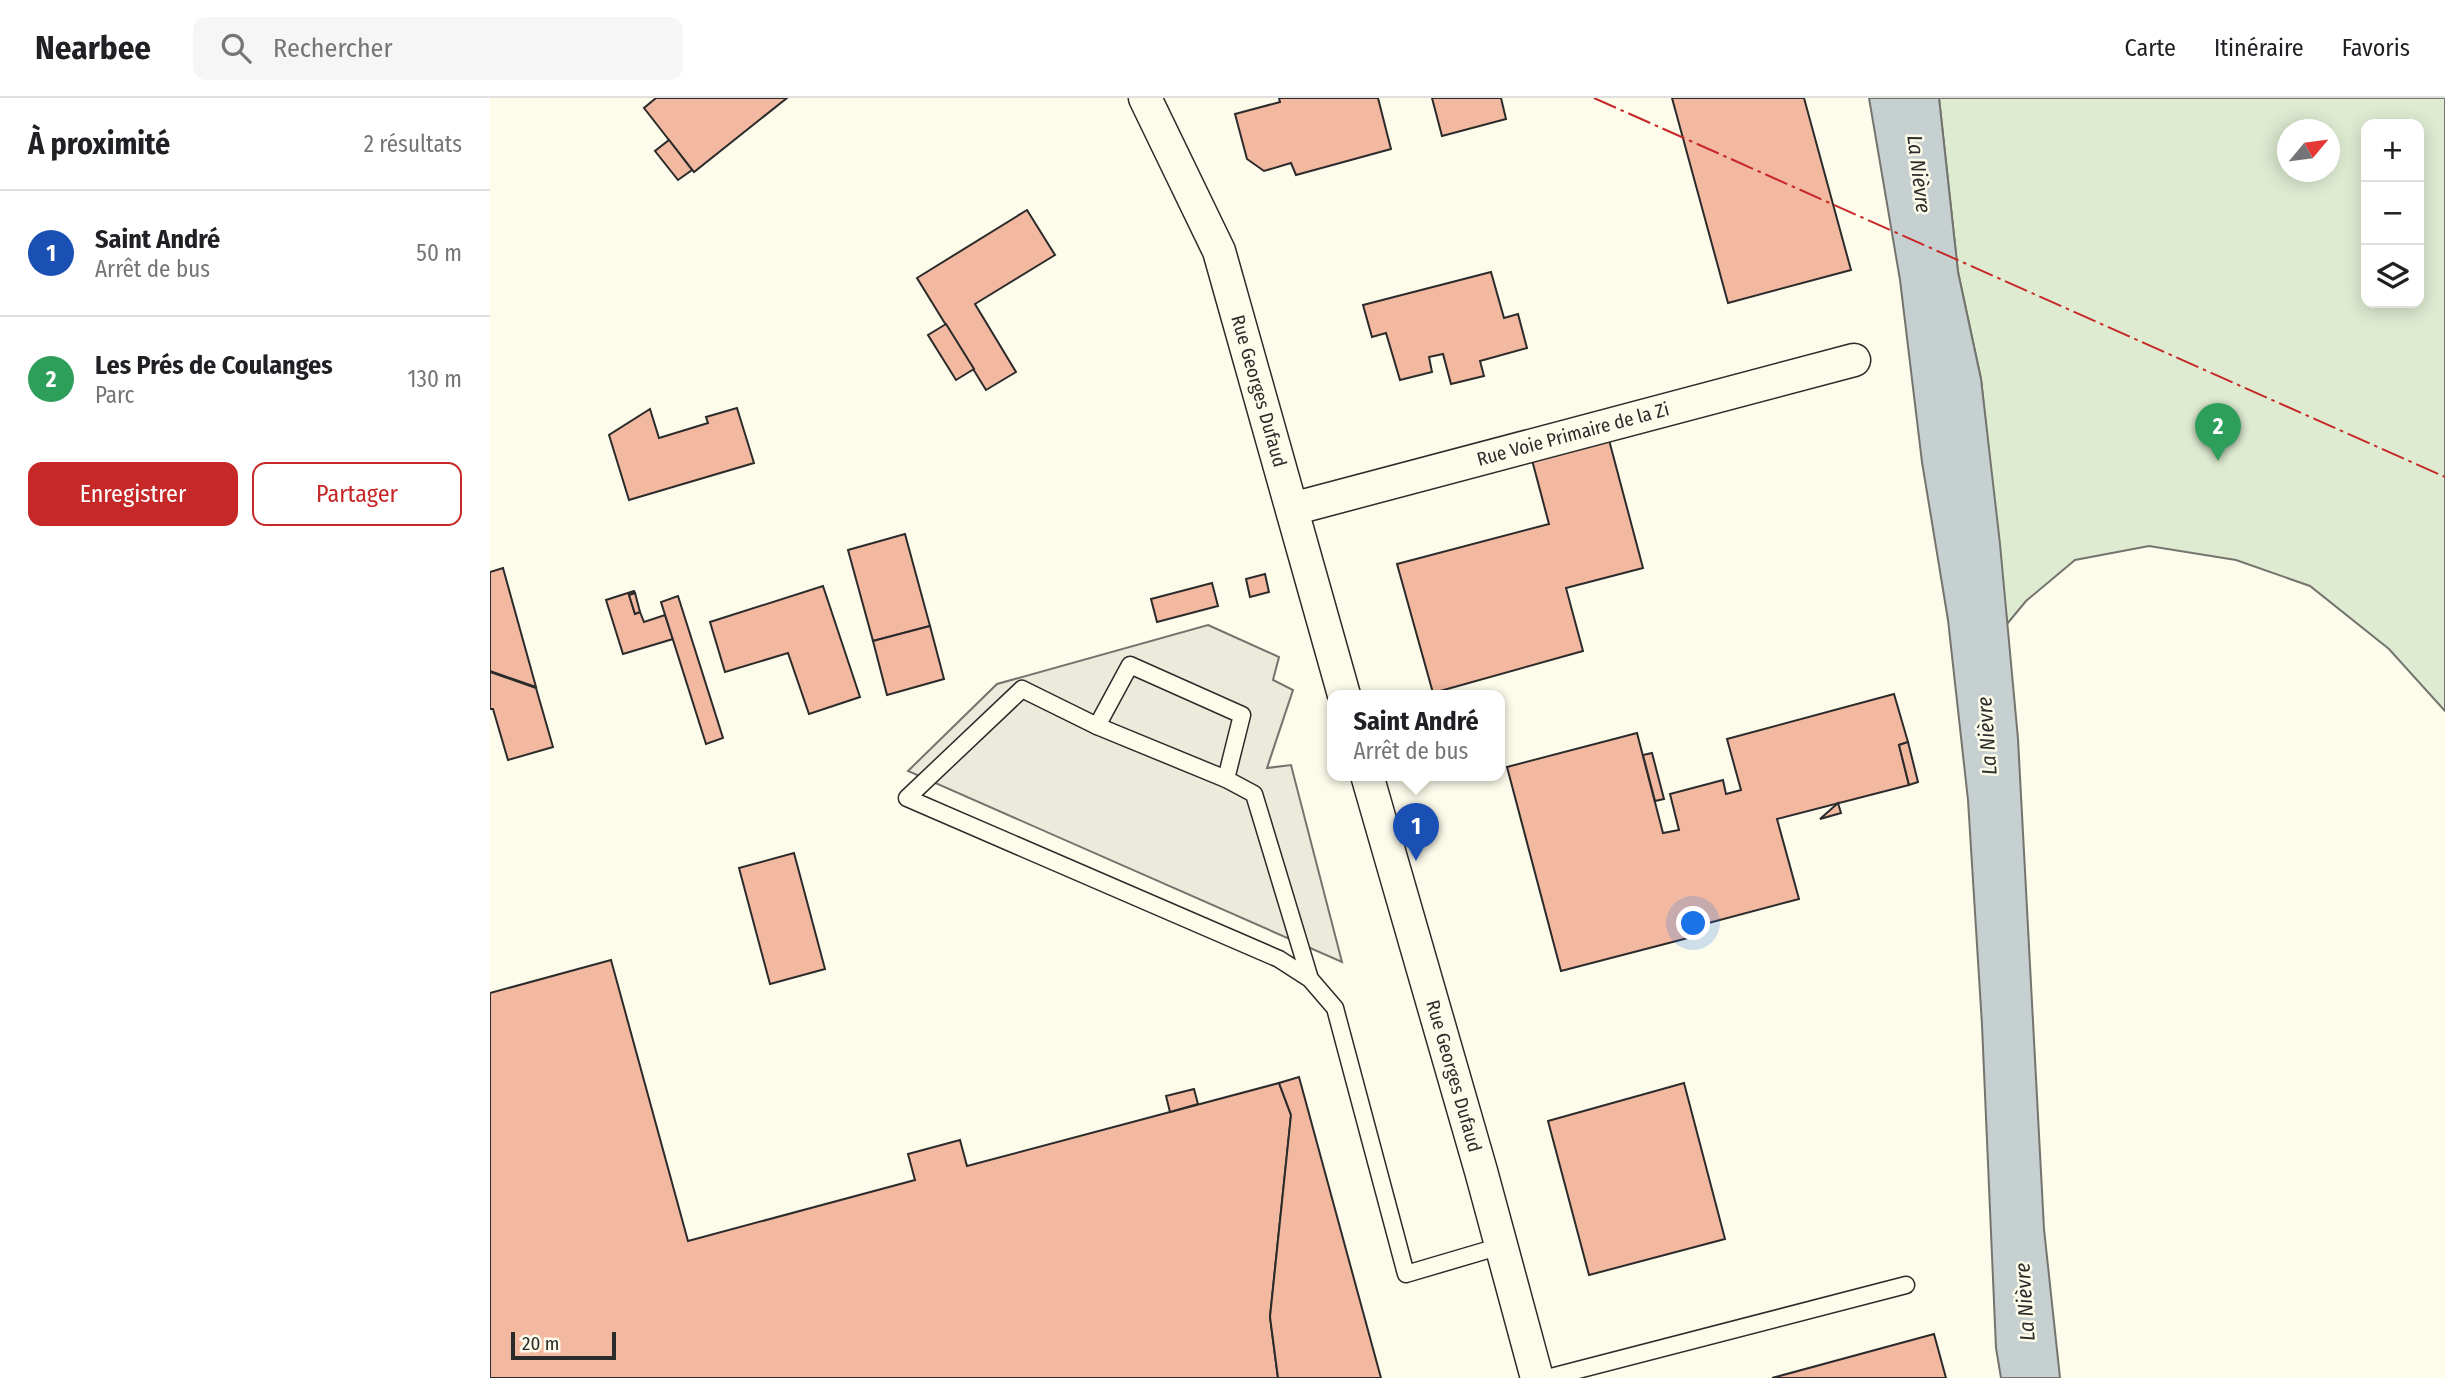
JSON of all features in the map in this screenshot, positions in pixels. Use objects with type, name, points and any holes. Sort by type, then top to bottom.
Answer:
[{"type":"street","name":"Rue Georges Dufaud","points":[[1145,98],[1219,251],[1343,690]]},
{"type":"street","name":"Rue Voie Primaire de la Zi","points":[[1292,509],[1854,360]]},
{"type":"street","name":"Rue Georges Dufaud","points":[[1369,781],[1502,1246],[1537,1378]]},
{"type":"lane","points":[[1097,726],[1130,665],[1242,715],[1226,779]]},
{"type":"lane","points":[[1310,979],[1254,794],[1226,779],[1097,726],[1021,689],[907,798],[1279,959],[1310,979],[1335,1008],[1406,1274],[1502,1246]]},
{"type":"lane","points":[[1547,1378],[1598,1371],[1906,1285]]},
{"type":"green space","points":[[1939,98],[2445,98],[2445,711],[2389,649],[2310,586],[2236,560],[2149,546],[2075,560],[2026,601],[2007,624],[1981,379],[1958,272]]},
{"type":"shaded area","points":[[1208,625],[1279,657],[1273,680],[1293,690],[1267,768],[1291,765],[1342,962],[908,771],[997,684]]},
{"type":"water","name":"La Nièvre","points":[[1869,98],[1939,98],[1958,272],[1981,379],[2018,739],[2044,1229],[2060,1378],[2001,1378],[1996,1348],[1982,1025],[1968,800],[1948,620],[1922,462],[1900,280]]},
{"type":"building","points":[[656,98],[787,98],[694,172],[644,108]]},
{"type":"building","points":[[1279,98],[1378,98],[1391,149],[1296,175],[1291,163],[1264,171],[1247,159],[1235,114],[1280,102]]},
{"type":"building","points":[[1432,98],[1501,98],[1506,119],[1442,136]]},
{"type":"building","points":[[1672,98],[1804,98],[1851,270],[1728,303]]},
{"type":"building","points":[[669,140],[692,170],[678,180],[655,151]]},
{"type":"building","points":[[1027,210],[1055,255],[975,304],[1016,372],[986,390],[917,278]]},
{"type":"building","points":[[1491,272],[1504,318],[1518,314],[1527,348],[1480,361],[1484,376],[1451,384],[1443,354],[1429,357],[1432,372],[1400,380],[1386,333],[1372,337],[1363,305]]},
{"type":"building","points":[[946,324],[974,369],[956,380],[928,335]]},
{"type":"building","points":[[737,408],[754,463],[629,500],[609,435],[650,409],[659,438],[708,423],[706,417]]},
{"type":"building","points":[[1609,440],[1643,568],[1566,588],[1583,651],[1444,690],[1432,690],[1397,564],[1549,524],[1532,460]]},
{"type":"building","points":[[905,534],[930,626],[873,641],[848,550]]},
{"type":"building","points":[[503,568],[536,687],[490,671],[490,572]]},
{"type":"building","points":[[1265,574],[1269,592],[1250,597],[1246,579]]},
{"type":"building","points":[[1212,583],[1218,606],[1157,622],[1151,599]]},
{"type":"building","points":[[823,586],[860,697],[809,714],[788,653],[725,672],[710,622]]},
{"type":"building","points":[[634,591],[635,593],[629,595],[635,614],[640,612],[644,622],[665,615],[673,639],[623,654],[606,600]]},
{"type":"building","points":[[635,593],[640,612],[635,614],[629,595]]},
{"type":"building","points":[[678,596],[723,738],[706,744],[661,602]]},
{"type":"building","points":[[930,626],[944,679],[887,695],[873,641]]},
{"type":"building","points":[[490,672],[536,688],[553,747],[508,760],[493,709],[490,709]]},
{"type":"building","points":[[1894,694],[1908,742],[1899,745],[1909,785],[1777,819],[1799,899],[1686,929],[1688,938],[1561,971],[1507,767],[1637,733],[1663,833],[1679,830],[1670,794],[1723,780],[1726,794],[1741,790],[1727,739]]},
{"type":"building","points":[[1908,742],[1918,782],[1909,785],[1899,745]]},
{"type":"building","points":[[1652,753],[1664,799],[1655,801],[1643,755]]},
{"type":"building","points":[[1838,803],[1841,813],[1820,819]]},
{"type":"building","points":[[794,853],[825,969],[770,984],[739,868]]},
{"type":"building","points":[[611,960],[688,1241],[915,1180],[908,1154],[960,1140],[967,1166],[1279,1083],[1291,1115],[1270,1317],[1278,1378],[490,1378],[490,993]]},
{"type":"building","points":[[1299,1077],[1381,1378],[1278,1378],[1270,1317],[1291,1115],[1279,1083]]},
{"type":"building","points":[[1684,1083],[1725,1239],[1589,1275],[1548,1121]]},
{"type":"building","points":[[1194,1089],[1198,1104],[1170,1112],[1166,1096]]},
{"type":"building","points":[[1934,1334],[1946,1378],[1772,1378]]},
{"type":"power","points":[[1594,98],[2445,477]]},
{"type":"place","name":"Les Prés de Coulanges","points":[[2218,461]]},
{"type":"place","name":"Saint André","points":[[1416,861]]}]
